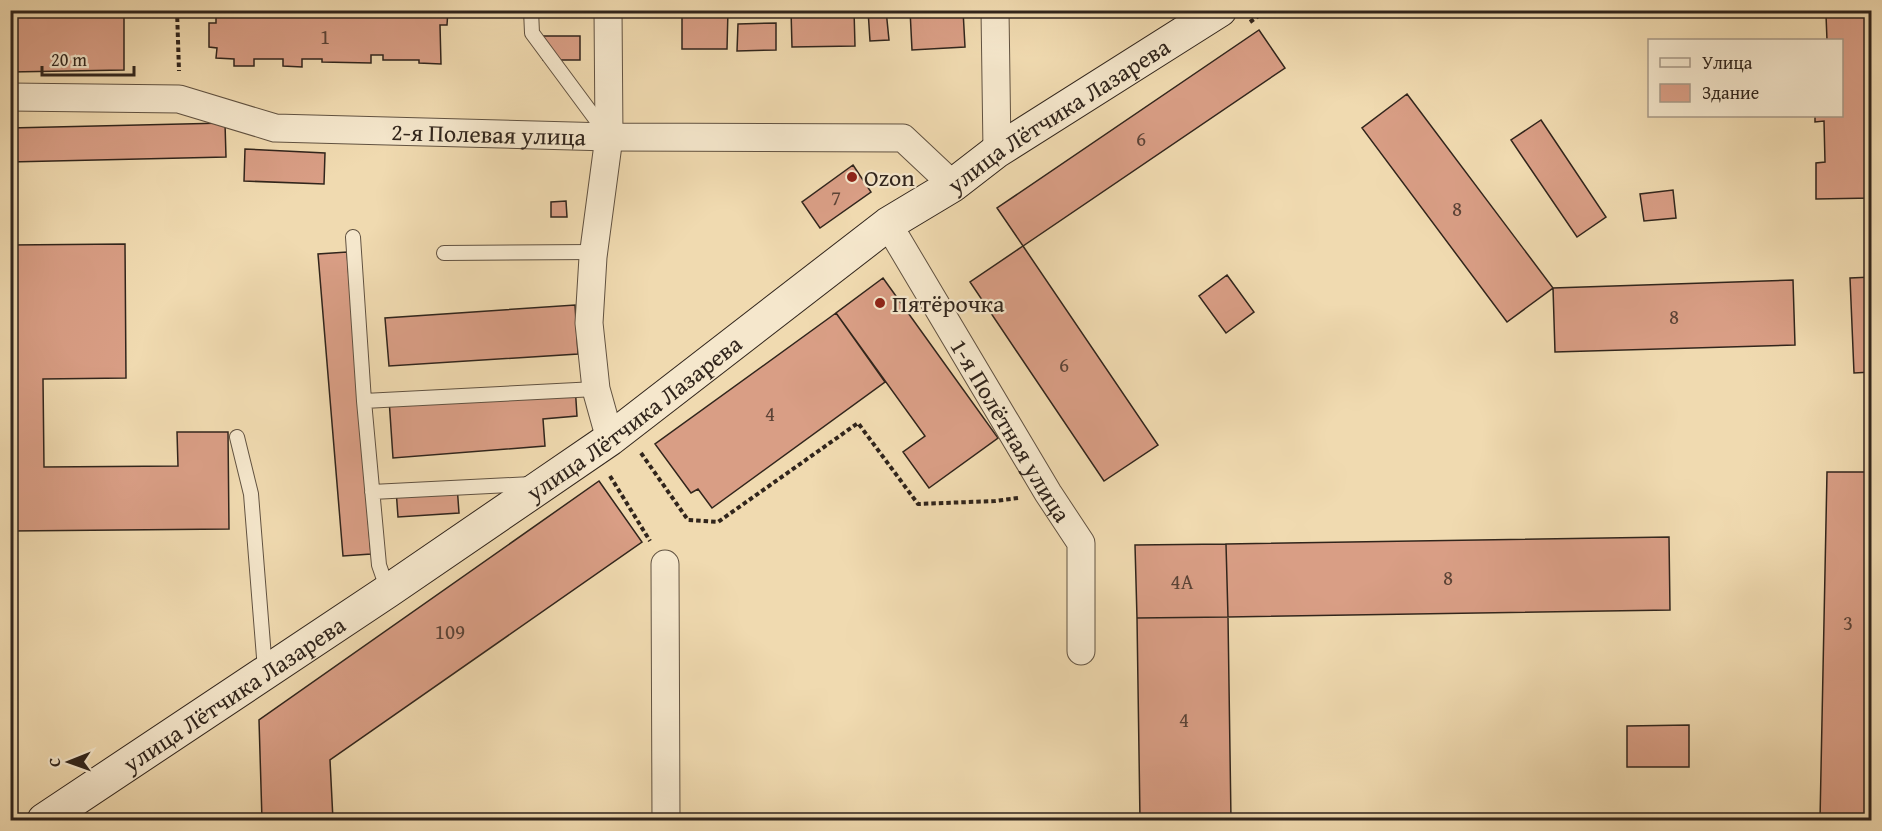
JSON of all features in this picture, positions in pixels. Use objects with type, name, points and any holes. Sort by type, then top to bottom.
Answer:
[{"type":"street","points":[[608,10],[609,137],[594,252],[589,323],[596,389],[610,439]]},
{"type":"street","points":[[995,10],[997,151]]},
{"type":"street","name":"улица Лётчика Лазарева","points":[[44,820],[388,591],[610,439],[888,224],[953,185],[997,151],[1220,10]]},
{"type":"street","name":"2-я Полевая улица","points":[[10,97],[180,99],[275,128],[609,137],[903,138],[953,185]]},
{"type":"street","name":"1-я Полётная улица","points":[[888,224],[1048,493],[1081,543],[1081,651]]},
{"type":"street","points":[[665,564],[666,820]]},
{"type":"lane","points":[[531,10],[532,33],[609,137]]},
{"type":"lane","points":[[354,237],[372,492],[380,565],[388,591]]},
{"type":"lane","points":[[444,253],[594,252]]},
{"type":"lane","points":[[364,401],[596,389]]},
{"type":"lane","points":[[237,437],[251,495],[265,672]]},
{"type":"lane","points":[[372,492],[544,484]]},
{"type":"path","points":[[177,10],[180,99]]},
{"type":"path","points":[[640,452],[688,520],[718,522],[858,423],[918,504],[995,501],[1048,493]]},
{"type":"path","points":[[608,471],[665,564]]},
{"type":"building","points":[[10,10],[124,10],[124,70],[10,72]]},
{"type":"building","points":[[216,10],[448,10],[447,25],[440,25],[441,64],[419,63],[419,60],[383,60],[383,55],[371,55],[371,63],[322,62],[322,59],[302,59],[302,67],[283,66],[283,59],[254,59],[254,66],[234,66],[234,59],[216,58],[217,48],[209,47],[209,23],[216,23]]},
{"type":"building","points":[[682,10],[728,10],[727,49],[682,49]]},
{"type":"building","points":[[791,10],[854,10],[855,46],[792,47]]},
{"type":"building","points":[[868,10],[886,10],[889,40],[870,41]]},
{"type":"building","points":[[910,10],[963,10],[965,47],[912,50]]},
{"type":"building","points":[[1820,10],[1872,10],[1872,198],[1816,199],[1816,163],[1825,162],[1824,121],[1815,122],[1815,117],[1843,117],[1843,39],[1827,39],[1826,15],[1820,15]]},
{"type":"building","points":[[776,23],[776,50],[737,51],[738,24]]},
{"type":"building","points":[[1259,30],[1285,68],[1023,246],[997,208]]},
{"type":"building","points":[[543,36],[580,36],[580,60],[543,60]]},
{"type":"building","points":[[1407,94],[1553,288],[1507,322],[1362,128]]},
{"type":"building","points":[[1541,120],[1606,217],[1577,237],[1511,140]]},
{"type":"building","points":[[225,123],[226,157],[10,162],[10,128]]},
{"type":"building","points":[[245,149],[325,153],[324,184],[244,181]]},
{"type":"building","points":[[853,165],[871,192],[820,228],[802,202]]},
{"type":"building","points":[[1673,190],[1676,218],[1644,221],[1640,194]]},
{"type":"building","points":[[566,201],[567,217],[551,217],[551,202]]},
{"type":"building","points":[[125,244],[126,378],[43,379],[44,467],[178,466],[177,432],[228,432],[229,529],[10,531],[10,245]]},
{"type":"building","points":[[1023,246],[1158,445],[1104,481],[970,282]]},
{"type":"building","points":[[347,252],[371,554],[343,556],[318,254]]},
{"type":"building","points":[[1227,275],[1254,312],[1226,333],[1199,296]]},
{"type":"building","points":[[1872,277],[1872,372],[1854,373],[1850,278]]},
{"type":"building","points":[[883,278],[998,438],[929,488],[903,452],[925,436],[836,313]]},
{"type":"building","points":[[1793,280],[1795,345],[1555,352],[1553,288]]},
{"type":"building","points":[[575,305],[578,354],[389,366],[385,318]]},
{"type":"building","points":[[836,313],[885,382],[712,508],[698,489],[691,493],[655,444]]},
{"type":"building","points":[[575,385],[577,416],[543,419],[545,446],[393,458],[389,399]]},
{"type":"building","points":[[1827,472],[1872,472],[1871,820],[1820,820]]},
{"type":"building","points":[[599,481],[642,542],[330,760],[333,820],[262,820],[259,720]]},
{"type":"building","points":[[457,485],[459,513],[398,517],[396,489]]},
{"type":"building","points":[[1669,537],[1670,610],[1228,617],[1226,544]]},
{"type":"building","points":[[1226,544],[1228,617],[1137,618],[1135,545]]},
{"type":"building","points":[[1228,617],[1231,820],[1140,820],[1137,618]]},
{"type":"building","points":[[1689,725],[1689,767],[1627,767],[1627,726]]},
{"type":"place","name":"Ozon","points":[[852,177]]},
{"type":"place","name":"Пятёрочка","points":[[880,303]]}]
